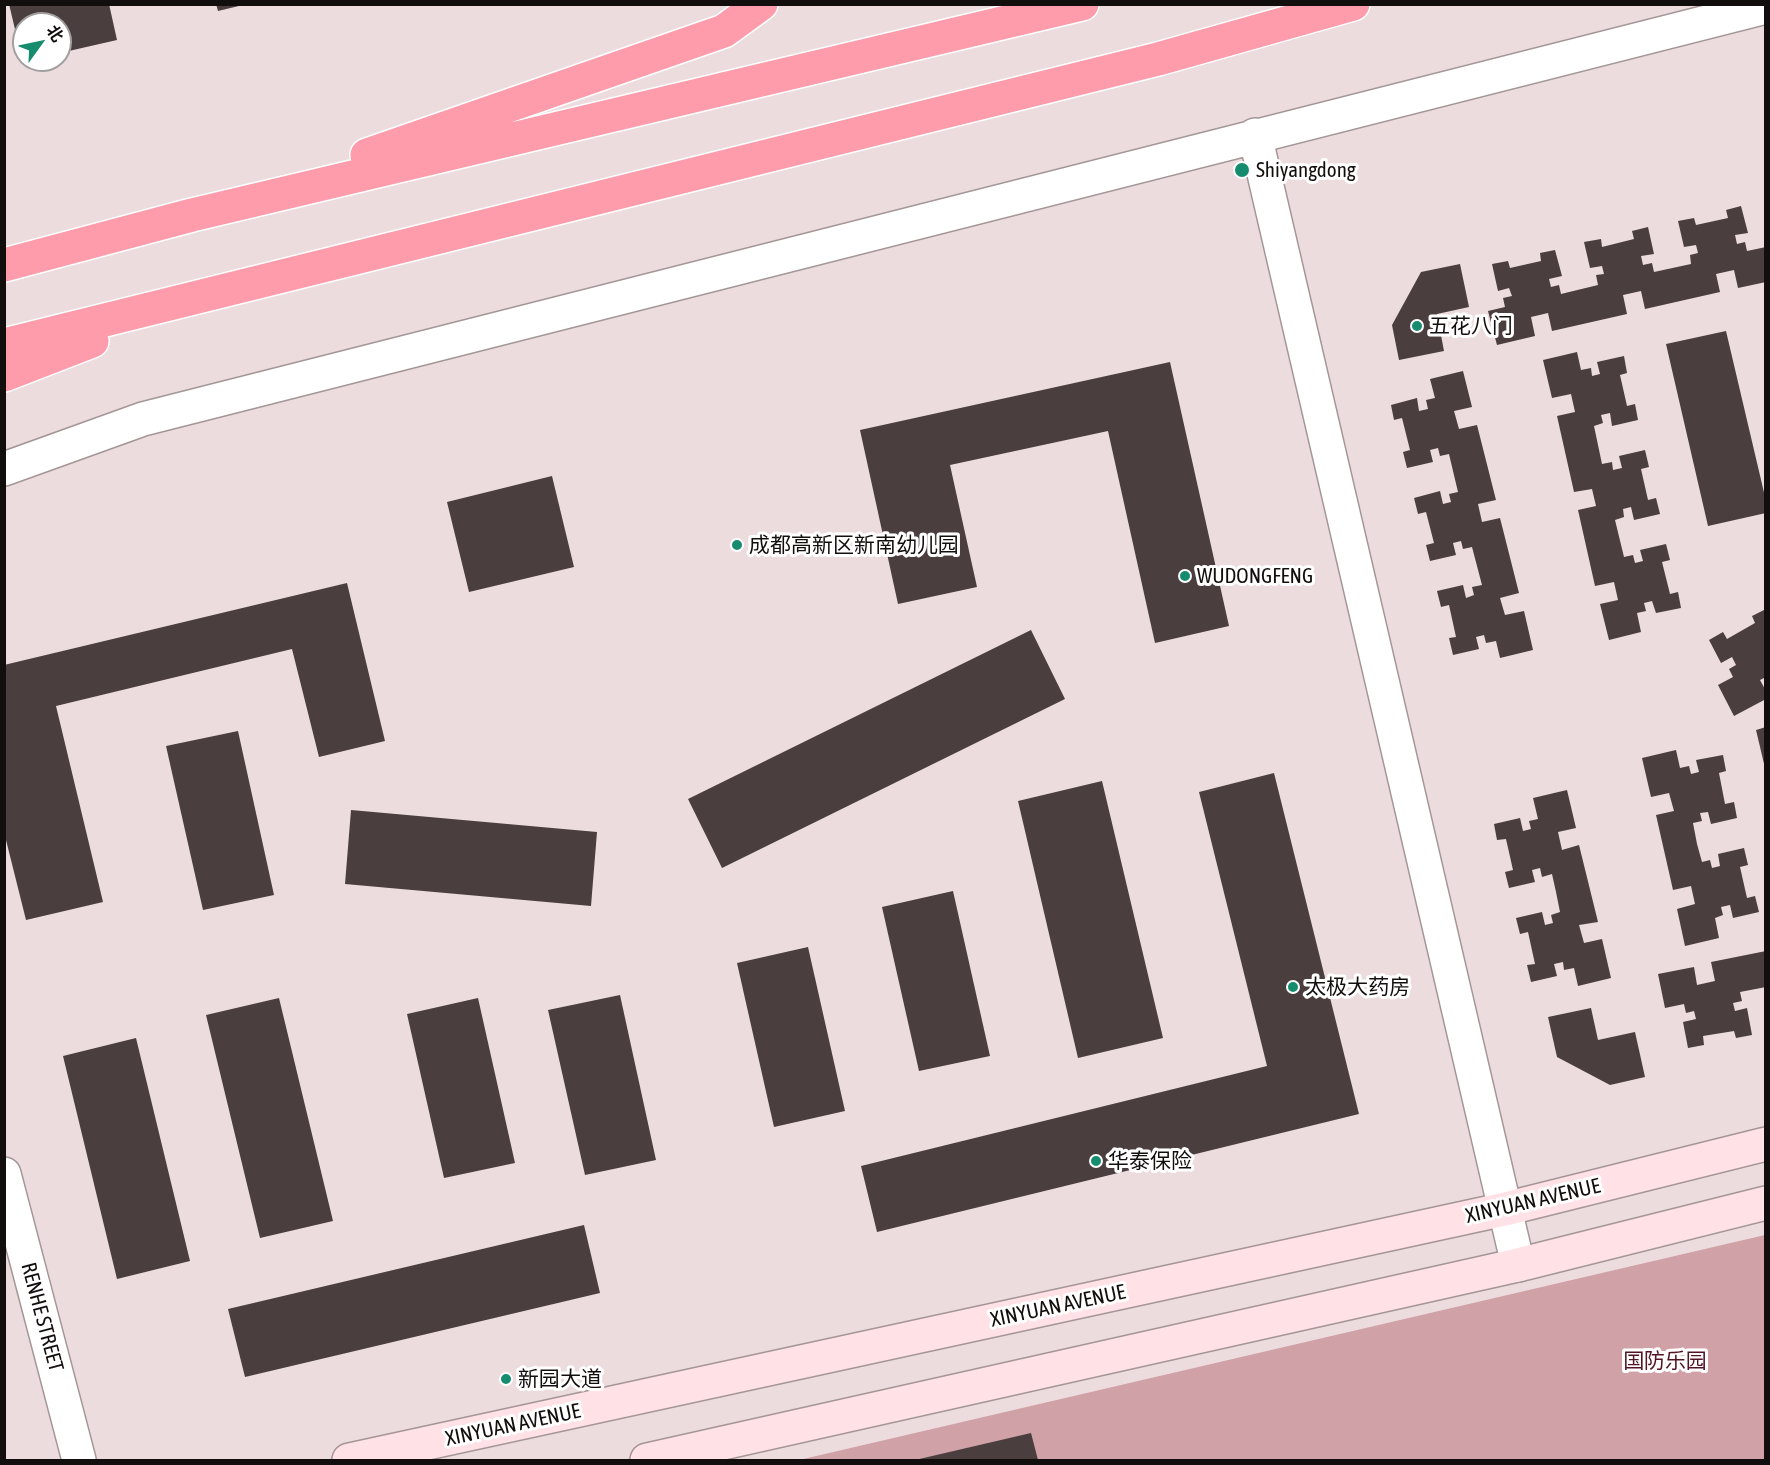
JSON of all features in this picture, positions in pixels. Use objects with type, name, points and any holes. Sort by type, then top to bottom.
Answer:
[{"type":"highway","points":[[192,215],[724,32],[761,4]]},
{"type":"highway","points":[[4,265],[192,215],[1082,4]]},
{"type":"highway","points":[[4,345],[1158,59],[1353,4]]},
{"type":"highway","points":[[4,375],[212,295]]},
{"type":"street","points":[[4,469],[143,419],[1766,7]]},
{"type":"street","points":[[1255,135],[1518,1265]]},
{"type":"street","name":"XINYUAN AVENUE","points":[[349,1461],[1504,1209],[1766,1144]]},
{"type":"street","name":"RENHE STREET","points":[[4,1174],[79,1461]]},
{"type":"street","points":[[647,1461],[1518,1265],[1766,1203]]},
{"type":"green space","name":"国防乐园","points":[[1765,1235],[1765,1460],[799,1460]]},
{"type":"building","points":[[9,4],[109,4],[117,40],[72,50],[72,12],[12,12],[12,17]]},
{"type":"building","points":[[216,4],[243,4],[243,5],[218,11]]},
{"type":"building","points":[[1741,206],[1748,233],[1735,235],[1737,244],[1745,242],[1747,251],[1766,247],[1766,282],[1738,288],[1734,270],[1716,274],[1720,292],[1645,309],[1641,291],[1623,295],[1627,314],[1552,331],[1548,313],[1531,317],[1535,336],[1497,345],[1488,311],[1505,307],[1503,298],[1512,296],[1509,288],[1498,291],[1492,264],[1508,261],[1510,268],[1541,261],[1540,253],[1555,250],[1562,276],[1549,279],[1551,287],[1559,285],[1561,294],[1598,285],[1596,275],[1604,274],[1602,266],[1590,268],[1584,242],[1601,239],[1602,247],[1634,239],[1632,231],[1648,227],[1654,254],[1641,256],[1643,265],[1652,263],[1654,272],[1691,264],[1690,255],[1698,253],[1696,245],[1684,247],[1678,221],[1694,218],[1696,225],[1728,218],[1726,210]]},
{"type":"building","points":[[1460,264],[1469,307],[1437,314],[1444,351],[1399,360],[1392,325],[1421,272]]},
{"type":"building","points":[[1726,331],[1766,501],[1766,513],[1708,526],[1666,344]]},
{"type":"building","points":[[1577,352],[1581,370],[1591,368],[1592,376],[1600,374],[1597,362],[1624,356],[1627,373],[1620,375],[1627,406],[1635,404],[1638,420],[1612,426],[1610,413],[1601,415],[1603,423],[1594,426],[1602,464],[1612,462],[1613,470],[1622,468],[1619,456],[1645,450],[1649,467],[1641,469],[1648,500],[1656,498],[1660,514],[1634,520],[1631,507],[1623,509],[1624,517],[1615,520],[1624,557],[1633,555],[1635,563],[1643,561],[1640,550],[1666,544],[1670,560],[1662,562],[1670,594],[1678,592],[1681,608],[1656,613],[1652,601],[1644,603],[1646,611],[1637,613],[1641,632],[1609,640],[1600,604],[1618,600],[1614,582],[1595,586],[1578,510],[1596,506],[1592,489],[1574,492],[1557,416],[1575,412],[1571,394],[1552,398],[1543,360]]},
{"type":"building","points":[[1170,362],[1229,626],[1155,643],[1108,431],[950,465],[977,587],[898,604],[860,430]]},
{"type":"building","points":[[1463,371],[1472,407],[1454,411],[1459,429],[1477,425],[1496,500],[1478,504],[1482,522],[1500,518],[1519,593],[1500,598],[1505,615],[1524,611],[1533,650],[1500,658],[1496,641],[1486,643],[1484,635],[1476,637],[1479,649],[1453,655],[1449,638],[1456,637],[1449,605],[1441,607],[1437,591],[1463,585],[1466,598],[1474,595],[1472,587],[1482,585],[1472,547],[1463,549],[1461,541],[1453,543],[1456,555],[1430,561],[1426,545],[1434,543],[1426,512],[1418,514],[1414,498],[1440,491],[1443,504],[1451,502],[1449,494],[1458,492],[1449,454],[1440,456],[1438,448],[1430,450],[1433,462],[1407,468],[1403,452],[1410,450],[1402,418],[1394,420],[1391,405],[1417,398],[1419,411],[1428,409],[1426,400],[1435,398],[1430,379]]},
{"type":"building","points":[[552,476],[574,567],[469,592],[447,502]]},
{"type":"building","points":[[347,583],[385,741],[319,757],[292,649],[56,706],[103,902],[26,920],[4,832],[4,665]]},
{"type":"building","points":[[1766,609],[1766,677],[1760,680],[1766,691],[1766,699],[1734,716],[1718,685],[1733,677],[1729,669],[1736,665],[1732,657],[1721,663],[1709,640],[1723,632],[1727,639],[1755,623],[1752,616]]},
{"type":"building","points":[[1031,630],[1065,699],[722,868],[688,799]]},
{"type":"building","points":[[1766,727],[1766,768],[1765,768],[1756,730]]},
{"type":"building","points":[[238,731],[274,895],[203,910],[166,746]]},
{"type":"building","points":[[1676,750],[1680,768],[1689,766],[1691,774],[1699,772],[1696,760],[1723,755],[1726,771],[1719,773],[1725,804],[1734,802],[1737,818],[1711,824],[1708,812],[1700,813],[1702,821],[1693,823],[1697,844],[1702,862],[1710,860],[1712,868],[1720,866],[1718,854],[1744,848],[1748,865],[1740,867],[1747,898],[1755,896],[1759,912],[1733,918],[1730,905],[1721,907],[1723,915],[1715,918],[1719,938],[1685,946],[1677,909],[1695,904],[1691,886],[1673,890],[1656,815],[1674,811],[1669,793],[1651,797],[1642,758]]},
{"type":"building","points":[[1274,773],[1359,1114],[877,1232],[861,1166],[1267,1066],[1199,792]]},
{"type":"building","points":[[1102,781],[1163,1038],[1078,1058],[1018,801]]},
{"type":"building","points":[[1567,790],[1576,828],[1558,832],[1562,850],[1579,845],[1598,922],[1579,925],[1584,943],[1602,939],[1611,978],[1578,986],[1574,968],[1564,970],[1563,962],[1554,964],[1557,976],[1531,982],[1527,965],[1535,964],[1528,932],[1520,934],[1516,918],[1542,912],[1545,925],[1553,923],[1551,915],[1560,912],[1552,874],[1542,877],[1540,868],[1532,870],[1535,882],[1509,888],[1505,872],[1513,870],[1506,839],[1497,840],[1494,824],[1520,818],[1523,831],[1531,829],[1529,821],[1538,819],[1533,798]]},
{"type":"building","points":[[351,810],[597,832],[591,906],[345,884]]},
{"type":"building","points":[[953,891],[990,1056],[919,1071],[882,907]]},
{"type":"building","points":[[808,947],[845,1111],[774,1127],[737,963]]},
{"type":"building","points":[[1766,951],[1766,987],[1740,992],[1742,1001],[1733,1003],[1735,1011],[1747,1008],[1752,1035],[1736,1038],[1734,1031],[1703,1036],[1704,1045],[1688,1048],[1683,1022],[1696,1019],[1694,1011],[1686,1013],[1684,1004],[1665,1008],[1658,974],[1694,967],[1697,985],[1715,981],[1711,962]]},
{"type":"building","points":[[620,995],[656,1160],[585,1175],[548,1010]]},
{"type":"building","points":[[279,998],[333,1221],[260,1238],[206,1015]]},
{"type":"building","points":[[478,998],[515,1163],[444,1178],[407,1014]]},
{"type":"building","points":[[1591,1008],[1598,1040],[1635,1032],[1645,1077],[1610,1085],[1557,1057],[1548,1017]]},
{"type":"building","points":[[136,1038],[190,1261],[117,1279],[63,1056]]},
{"type":"building","points":[[584,1225],[600,1293],[245,1377],[228,1309]]},
{"type":"building","points":[[1031,1433],[1038,1460],[915,1460]]},
{"type":"place","name":"Shiyangdong","points":[[1242,170]]},
{"type":"place","name":"五花八门","points":[[1417,326]]},
{"type":"place","name":"成都高新区新南幼儿园","points":[[737,545]]},
{"type":"place","name":"WUDONGFENG","points":[[1185,576]]},
{"type":"place","name":"太极大药房","points":[[1293,987]]},
{"type":"place","name":"华泰保险","points":[[1096,1161]]},
{"type":"place","name":"新园大道","points":[[506,1379]]}]
